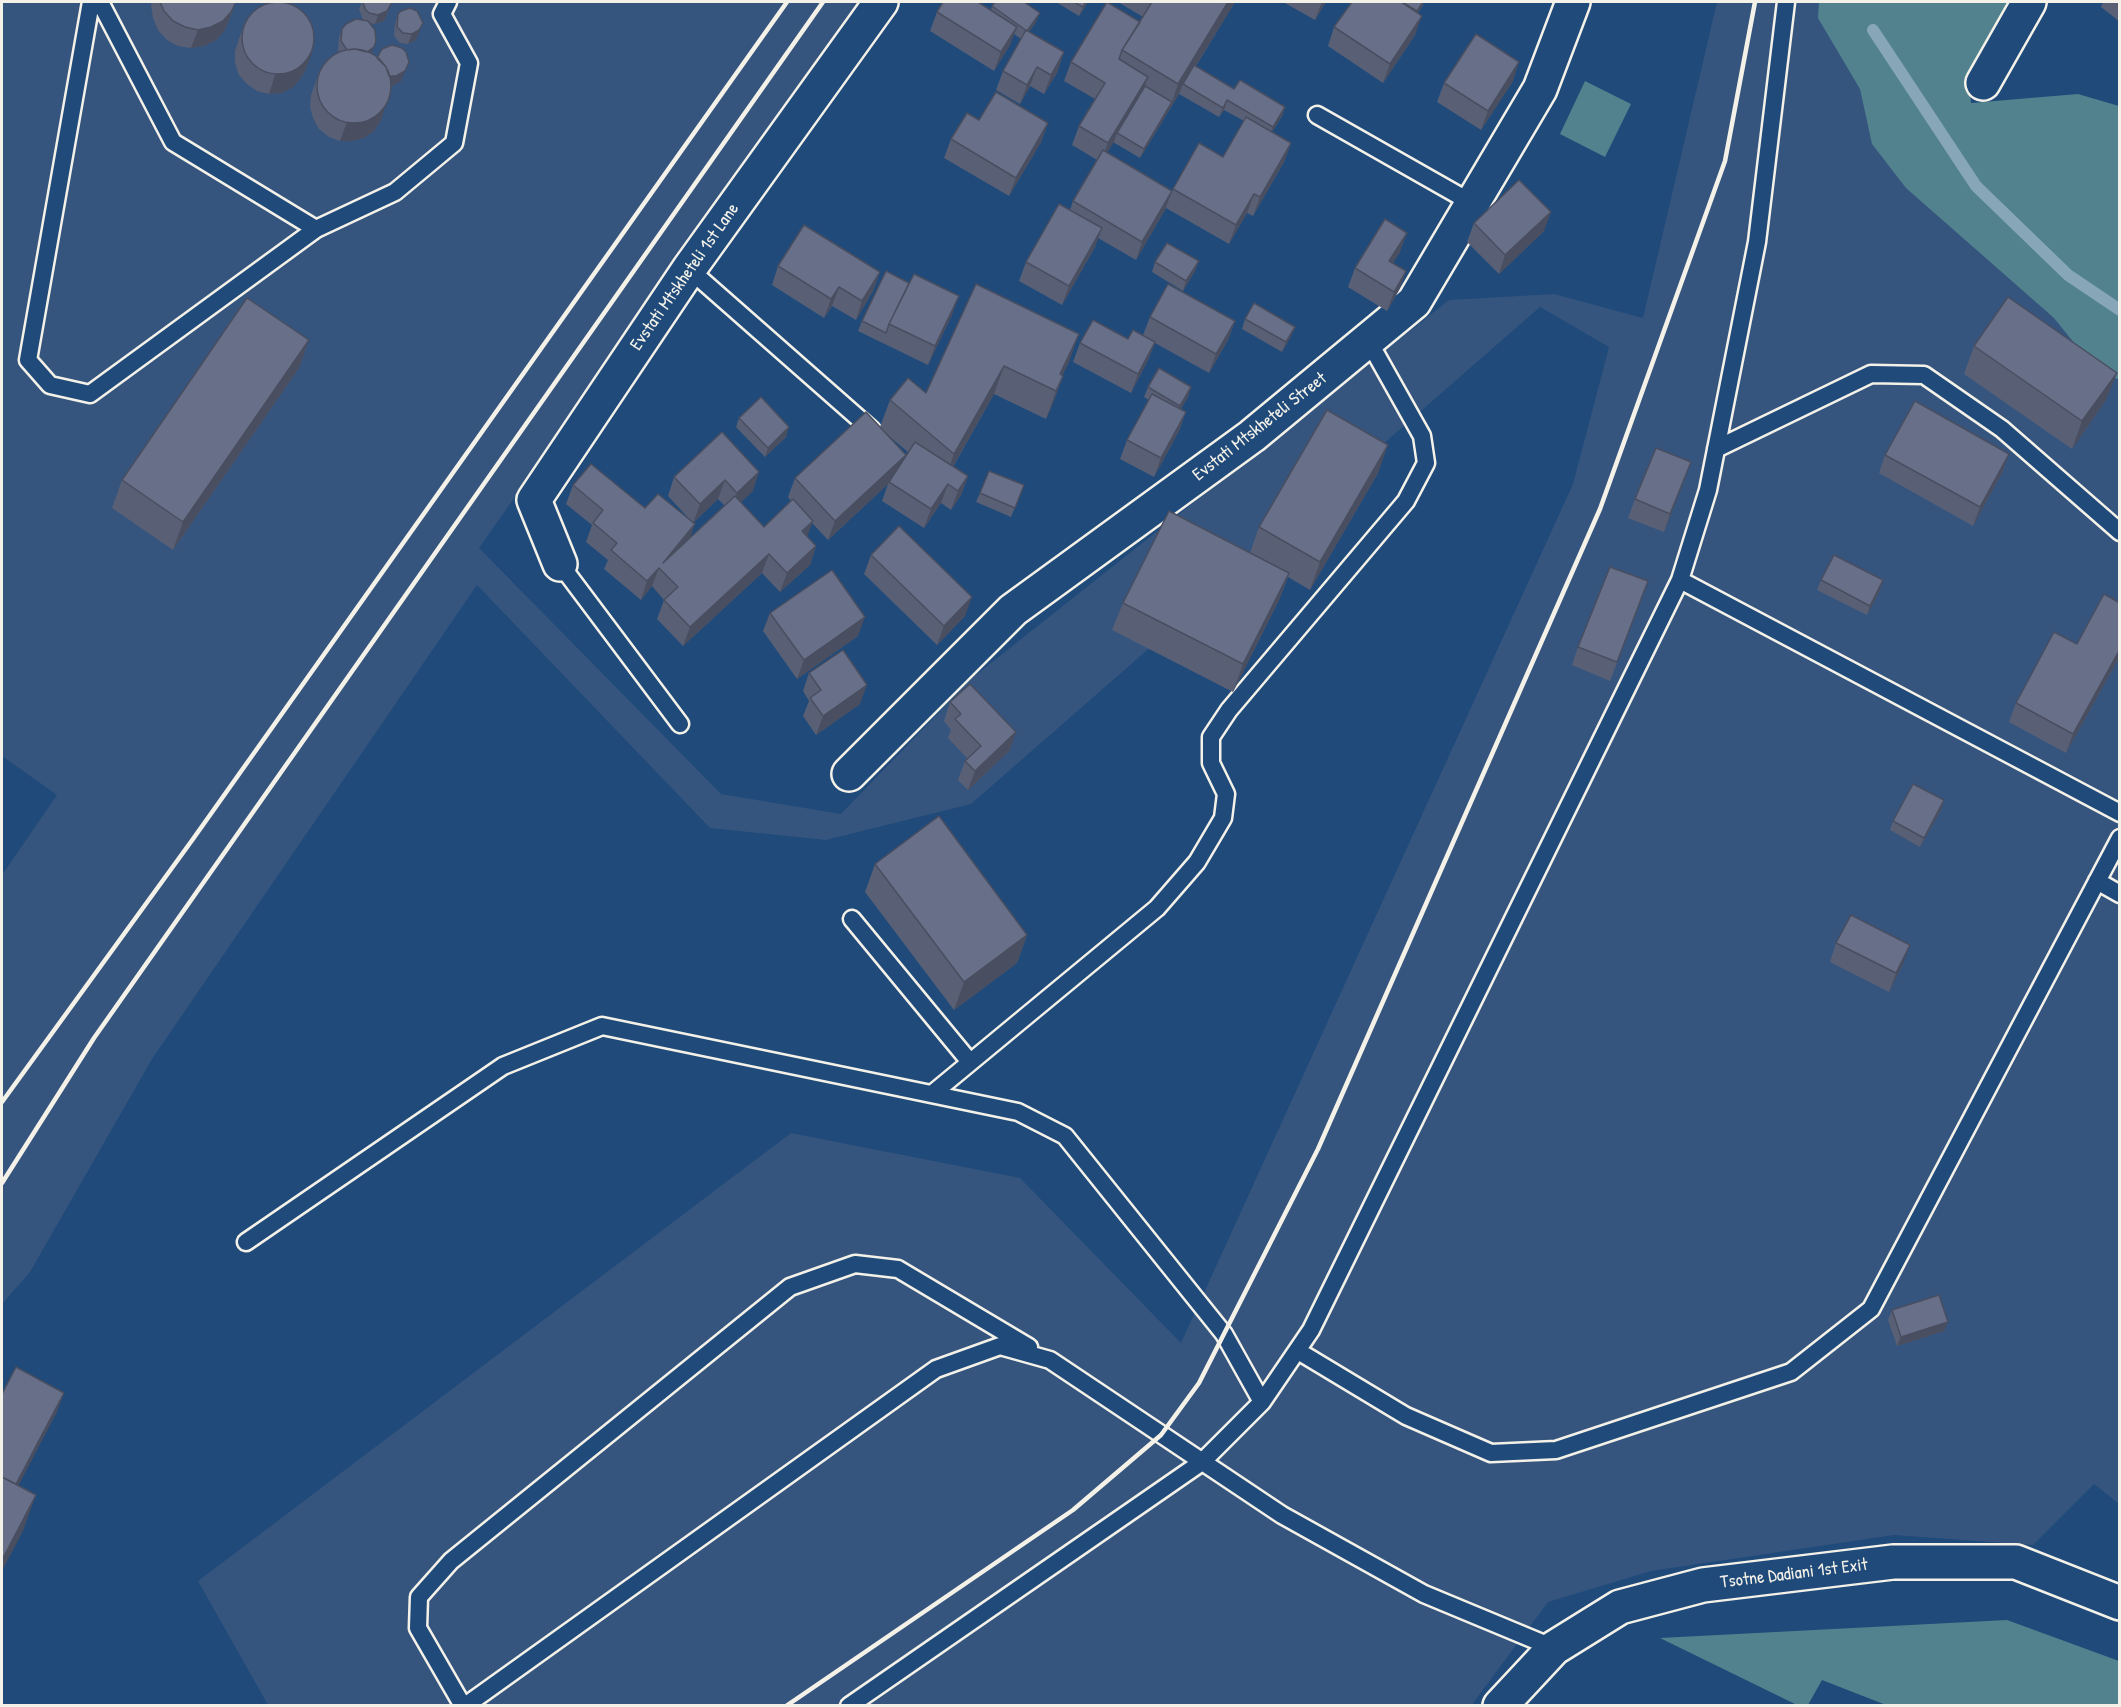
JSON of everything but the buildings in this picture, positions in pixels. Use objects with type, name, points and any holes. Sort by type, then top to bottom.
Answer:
[{"type":"street","name":"Evstati Mtskheteli 1st Lane","points":[[560,564],[534,500],[689,269],[881,2]]},
{"type":"street","name":"Evstati Mtskheteli Street","points":[[849,774],[1013,610],[1252,436],[1414,302],[1540,89],[1573,2]]},
{"type":"street","points":[[1983,82],[2029,2]]},
{"type":"street","name":"Tsotne Dadiani 1st Exit","points":[[1500,1706],[1554,1648],[1620,1607],[1703,1585],[1893,1562],[2016,1562],[2120,1603]]},
{"type":"lane","points":[[92,2],[28,360],[50,385],[90,394],[316,229],[395,192],[454,143],[469,63],[442,14],[448,2]]},
{"type":"lane","points":[[100,2],[173,142],[316,229]]},
{"type":"lane","points":[[849,1706],[1202,1462],[1262,1402],[1311,1330],[1680,580],[1708,490],[1757,242],[1786,2]]},
{"type":"lane","points":[[1317,115],[1472,203]]},
{"type":"lane","points":[[689,269],[872,430]]},
{"type":"lane","points":[[932,1094],[1157,908],[1197,862],[1223,818],[1227,794],[1210,763],[1211,737],[1229,710],[1406,501],[1426,463],[1422,436],[1368,340]]},
{"type":"lane","points":[[1716,449],[1871,374],[1924,375],[2002,429],[2120,532]]},
{"type":"lane","points":[[560,564],[680,724]]},
{"type":"lane","points":[[1680,580],[2120,813]]},
{"type":"lane","points":[[1298,1351],[1406,1416],[1491,1453],[1556,1450],[1791,1372],[1871,1309],[2120,838]]},
{"type":"lane","points":[[2097,880],[2120,894]]},
{"type":"lane","points":[[852,919],[970,1062]]},
{"type":"lane","points":[[246,1242],[503,1066],[602,1026],[1018,1112],[1065,1136],[1224,1334],[1262,1402]]},
{"type":"lane","points":[[1050,1360],[1000,1346],[936,1369],[464,1706],[418,1628],[419,1597],[451,1561],[790,1287],[855,1264],[898,1269],[1050,1360],[1282,1515],[1424,1594],[1554,1648]]},
{"type":"shaded area","points":[[2,2],[863,2],[479,548],[721,794],[841,814],[972,678],[1449,300],[1554,294],[1643,318],[1717,2],[1829,2],[2119,357],[2119,1504],[2094,1484],[2033,1545],[1894,1535],[1651,1571],[1548,1602],[1471,1706],[268,1705],[198,1581],[791,1133],[1020,1178],[1181,1343],[1573,484],[1609,347],[1540,307],[971,804],[826,840],[710,828],[477,585],[152,1059],[30,1272],[2,1304],[2,875],[57,795],[2,756]]},
{"type":"green space","points":[[1819,2],[2010,2],[1969,79],[1971,103],[2078,94],[2119,106],[2119,380],[2091,364],[2054,318],[1906,188],[1872,144],[1860,89],[1818,18]]},
{"type":"green space","points":[[1585,81],[1631,104],[1605,157],[1560,134]]},
{"type":"green space","points":[[2007,1620],[2119,1661],[2119,1705],[1886,1705],[1822,1680],[1808,1705],[1797,1705],[1660,1638]]},
{"type":"waterway","points":[[1873,30],[1976,186],[2068,275],[2120,310]]},
{"type":"railway","points":[[2,1102],[193,839],[787,2]]},
{"type":"railway","points":[[2,1183],[94,1038],[823,2]]},
{"type":"railway","points":[[786,1706],[1073,1510],[1161,1435],[1199,1383],[1318,1149],[1600,509],[1725,161],[1755,2]]}]
